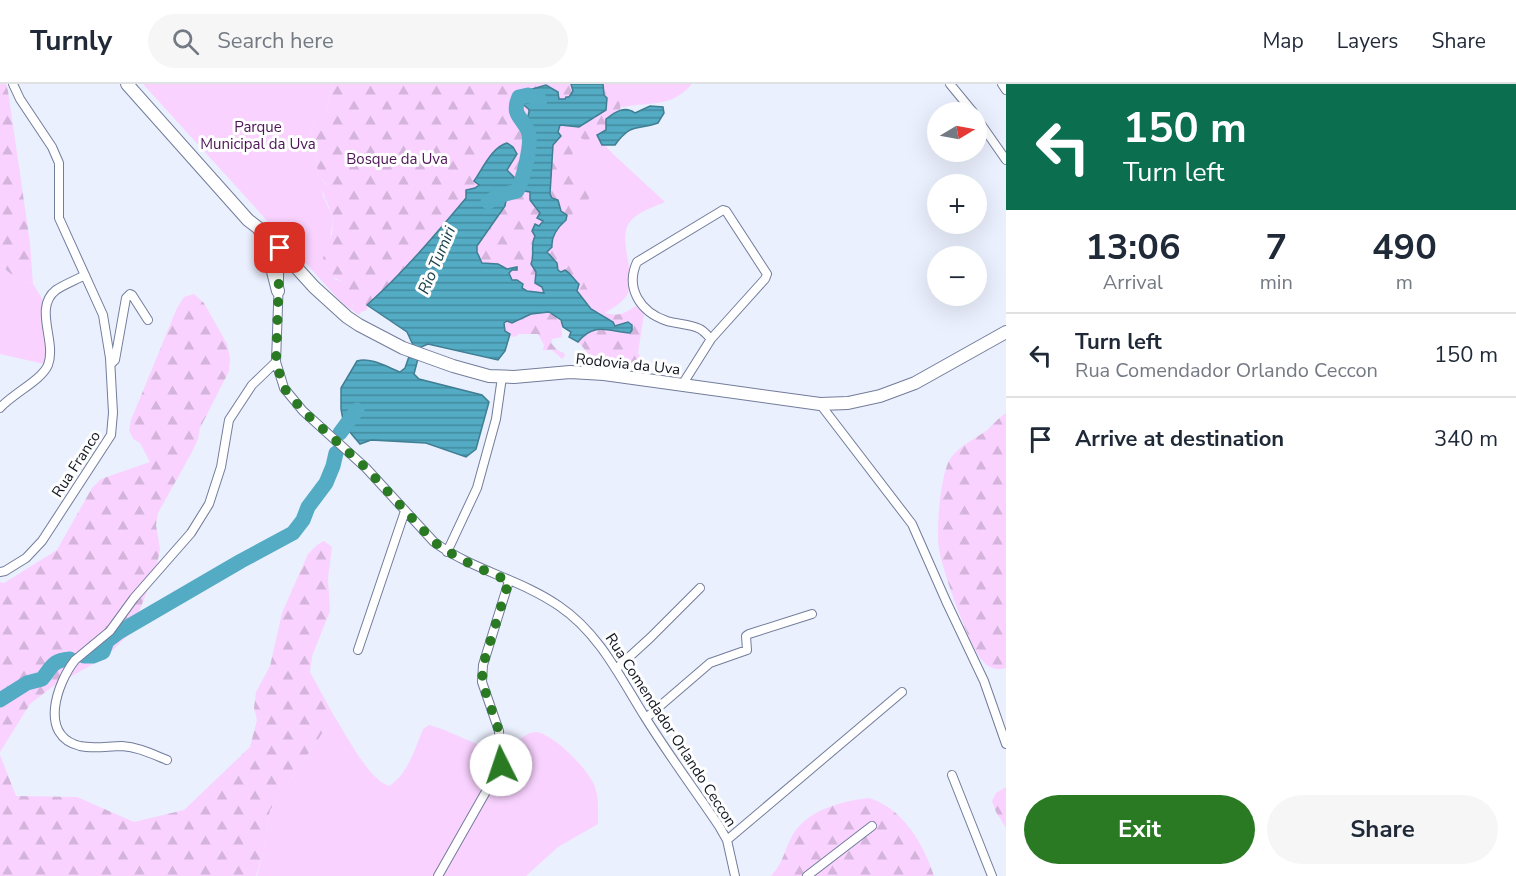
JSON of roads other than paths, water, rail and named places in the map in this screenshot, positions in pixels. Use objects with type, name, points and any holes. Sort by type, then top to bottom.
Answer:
[{"type":"street","name":"Rua Franco","points":[[0,572],[26,558],[42,541],[111,435],[111,364],[103,315],[59,218],[59,163],[52,147],[20,99],[13,84]]},
{"type":"street","name":"Rodovia da Uva","points":[[127,84],[248,220],[280,248],[314,288],[347,317],[403,348],[475,372],[502,377],[604,374],[820,404],[848,403],[880,396],[935,373],[1006,332]]},
{"type":"street","points":[[950,84],[965,102]]},
{"type":"street","points":[[1002,84],[1006,90]]},
{"type":"street","points":[[987,133],[1006,160]]},
{"type":"street","points":[[682,385],[711,339],[767,274],[726,211],[723,210],[638,262],[632,273],[632,284],[638,300],[652,315],[700,329],[711,339]]},
{"type":"street","points":[[258,228],[268,252],[278,291]]},
{"type":"street","name":"Rua Comendador Orlando Ceccon","points":[[280,248],[276,362],[284,388],[303,411],[366,468],[434,542],[447,552],[480,569],[535,591],[560,607],[592,636],[616,669],[645,718],[727,840],[735,876]]},
{"type":"street","points":[[0,408],[13,395],[38,379],[48,366],[50,342],[46,305],[54,292],[85,275]]},
{"type":"street","points":[[111,364],[116,360],[126,298],[130,294],[148,320]]},
{"type":"street","points":[[166,760],[144,750],[123,746],[79,746],[69,741],[58,731],[53,719],[54,704],[75,660],[110,631],[134,598],[191,534],[209,504],[230,420],[252,385],[276,362]]},
{"type":"street","points":[[447,552],[477,488],[496,419],[502,377]]},
{"type":"street","points":[[820,404],[912,524],[984,681],[1006,744]]},
{"type":"street","points":[[358,650],[405,511]]},
{"type":"street","points":[[438,876],[501,765],[499,731],[482,682],[483,665],[509,581]]},
{"type":"street","points":[[616,669],[700,588]]},
{"type":"street","points":[[645,718],[710,663],[747,650],[746,636],[749,633],[812,614]]},
{"type":"street","points":[[727,840],[902,692]]},
{"type":"street","points":[[952,775],[992,876]]},
{"type":"street","points":[[807,876],[872,826]]},
{"type":"water","points":[[571,84],[603,84],[604,95],[607,98],[606,110],[579,127],[560,125],[558,132],[561,136],[553,145],[550,194],[552,198],[558,200],[561,211],[567,215],[566,220],[554,235],[552,247],[547,252],[557,263],[558,270],[561,272],[565,270],[579,284],[577,291],[591,309],[613,322],[615,326],[628,322],[632,325],[632,330],[630,333],[595,330],[578,342],[569,337],[571,332],[563,327],[561,320],[549,312],[531,314],[512,323],[507,321],[504,323],[505,331],[510,334],[505,351],[498,360],[428,344],[421,347],[414,374],[419,379],[482,395],[489,402],[476,449],[466,457],[426,443],[371,440],[360,444],[343,420],[341,388],[357,361],[373,361],[400,372],[405,368],[413,345],[407,332],[367,305],[443,226],[466,198],[466,190],[479,185],[474,181],[484,164],[492,153],[507,143],[517,154],[507,170],[518,181],[518,187],[508,190],[505,206],[477,246],[477,252],[482,263],[498,264],[507,269],[517,267],[517,270],[509,273],[512,280],[523,284],[522,288],[527,291],[544,293],[542,287],[535,283],[536,272],[531,264],[535,236],[532,231],[535,224],[539,226],[543,221],[537,218],[540,213],[530,200],[530,192],[524,191],[522,187],[534,141],[521,120],[527,119],[529,111],[522,102],[529,90],[546,85],[558,92],[559,99],[565,99],[573,91]]},
{"type":"water","points":[[650,106],[663,107],[664,113],[658,123],[630,130],[615,145],[602,145],[597,135],[606,130],[606,119],[620,110],[635,113]]},
{"type":"waterway","name":"Rio Tumiri","points":[[488,202],[498,196],[517,191],[529,143],[528,131],[517,112],[517,103],[519,97],[528,95],[540,100]]},
{"type":"waterway","name":"Rio Tumiri","points":[[340,433],[357,410]]},
{"type":"waterway","name":"Rio Tumiri","points":[[84,656],[93,656],[103,652],[107,641],[119,632],[293,533],[303,520],[308,507],[326,483],[336,453]]},
{"type":"waterway","name":"Rio Tumiri","points":[[0,700],[27,683],[42,679],[56,663],[70,659]]},
{"type":"park label","name":"Parque Municipal da Uva","points":[[258,136]]},
{"type":"park label","name":"Bosque da Uva","points":[[397,159]]}]
